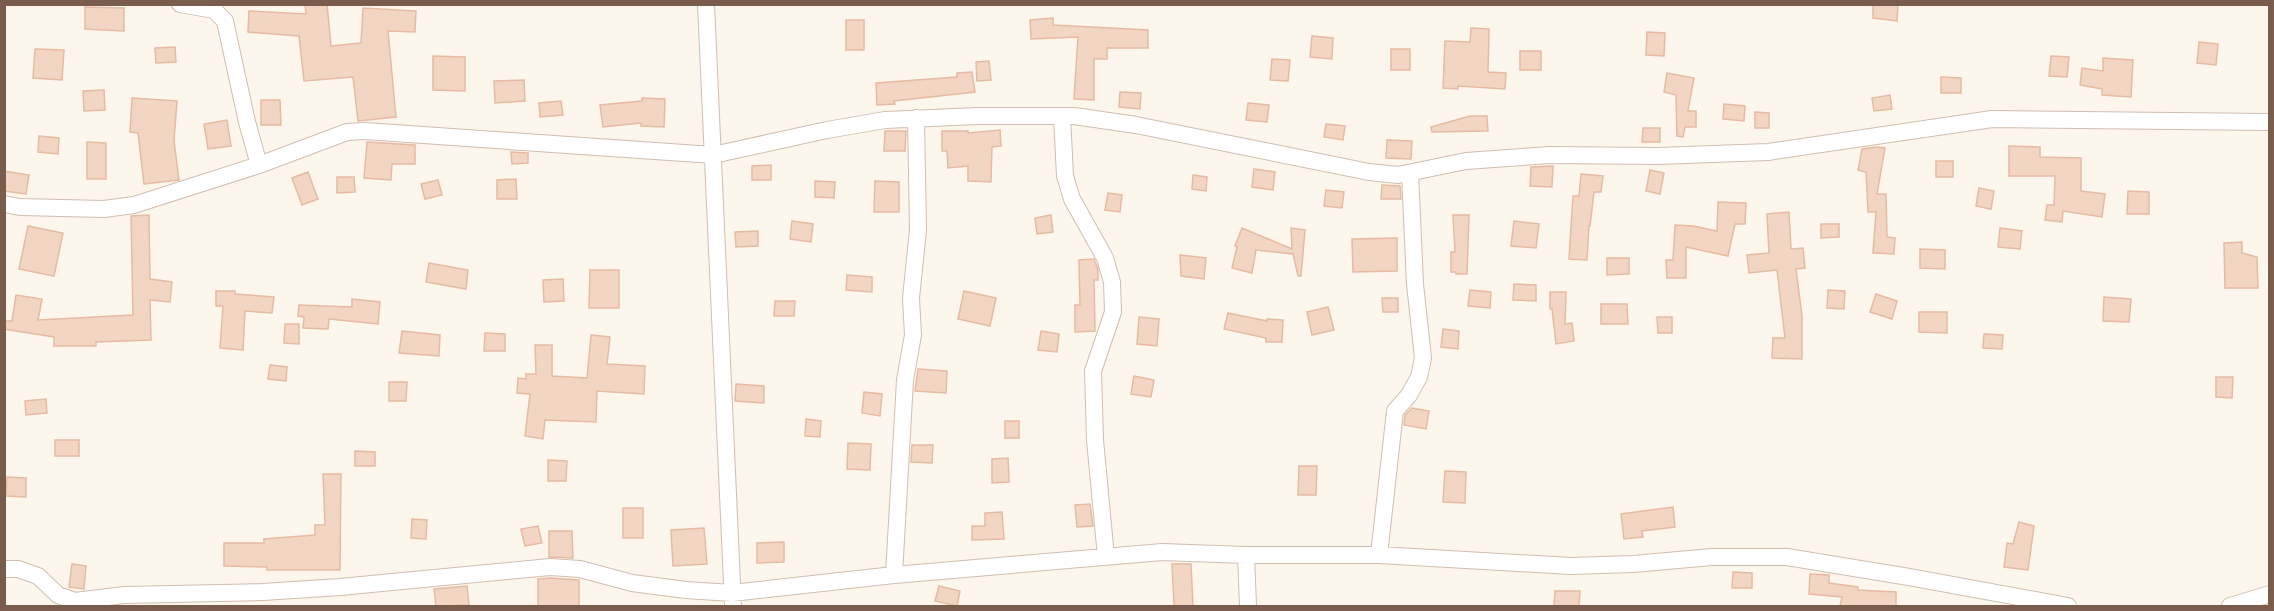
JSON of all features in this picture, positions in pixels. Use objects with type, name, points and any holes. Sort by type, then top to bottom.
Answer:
[{"type":"street","points":[[180,4],[214,10],[225,21],[259,165]]},
{"type":"street","points":[[706,4],[733,600]]},
{"type":"street","points":[[4,204],[20,207],[104,209],[134,205],[259,165],[347,132],[365,131],[712,155],[885,120],[1062,116],[1136,125],[1369,172],[1398,175],[1466,161],[1549,154],[1658,156],[1768,152],[1992,119],[2270,122]]},
{"type":"street","points":[[1062,116],[1065,176],[1072,199],[1105,258],[1112,282],[1113,312],[1093,371],[1095,440],[1106,557]]},
{"type":"street","points":[[894,575],[905,380],[913,335],[911,298],[918,230],[916,118]]},
{"type":"street","points":[[1379,555],[1395,411],[1409,395],[1419,377],[1423,358],[1414,284],[1410,173]]},
{"type":"street","points":[[4,569],[18,569],[38,576],[58,595],[75,600],[124,595],[263,592],[340,587],[550,567],[580,568],[632,583],[686,590],[733,600],[894,575],[1162,552],[1246,555],[1379,555],[1570,566],[1633,564],[1712,557],[1788,557],[2068,606]]},
{"type":"street","points":[[1246,555],[1248,606]]},
{"type":"street","points":[[2230,606],[2270,594]]},
{"type":"building","points":[[305,4],[327,4],[331,46],[361,43],[363,8],[416,11],[415,32],[388,31],[396,117],[358,121],[353,77],[304,81],[299,36],[248,32],[249,11],[306,14]]},
{"type":"building","points":[[1873,4],[1898,4],[1897,21],[1873,18]]},
{"type":"building","points":[[85,7],[124,8],[124,31],[85,29]]},
{"type":"building","points":[[1053,18],[1053,25],[1148,30],[1148,48],[1107,48],[1107,59],[1094,59],[1094,100],[1074,99],[1078,37],[1031,39],[1030,20]]},
{"type":"building","points":[[846,20],[864,20],[864,50],[846,50]]},
{"type":"building","points":[[1471,28],[1489,29],[1488,72],[1506,73],[1505,89],[1458,86],[1458,89],[1443,88],[1445,41],[1470,42]]},
{"type":"building","points":[[1647,32],[1665,33],[1664,56],[1646,55]]},
{"type":"building","points":[[1312,36],[1333,38],[1332,59],[1310,57]]},
{"type":"building","points":[[2199,42],[2218,44],[2216,65],[2197,63]]},
{"type":"building","points":[[175,47],[176,62],[156,63],[155,48]]},
{"type":"building","points":[[35,49],[64,50],[62,80],[33,78]]},
{"type":"building","points":[[1391,49],[1410,49],[1410,70],[1391,70]]},
{"type":"building","points":[[1520,51],[1541,51],[1541,70],[1520,70]]},
{"type":"building","points":[[433,56],[465,57],[465,91],[433,90]]},
{"type":"building","points":[[2051,56],[2069,57],[2067,77],[2049,76]]},
{"type":"building","points":[[2103,58],[2133,60],[2131,97],[2102,95],[2102,89],[2080,85],[2082,68],[2103,71]]},
{"type":"building","points":[[1272,59],[1290,60],[1288,81],[1270,80]]},
{"type":"building","points":[[989,61],[991,80],[977,81],[976,62]]},
{"type":"building","points":[[972,72],[975,92],[877,105],[876,83],[957,77],[957,73]]},
{"type":"building","points":[[1667,73],[1694,78],[1688,111],[1696,111],[1696,127],[1685,127],[1683,137],[1677,136],[1676,95],[1664,92]]},
{"type":"building","points":[[1941,77],[1961,78],[1961,93],[1941,93]]},
{"type":"building","points":[[524,80],[525,101],[495,103],[494,81]]},
{"type":"building","points":[[104,90],[105,110],[84,111],[83,91]]},
{"type":"building","points":[[1120,92],[1141,93],[1140,109],[1119,107]]},
{"type":"building","points":[[1890,95],[1892,109],[1874,111],[1872,98]]},
{"type":"building","points":[[132,98],[177,101],[174,141],[179,180],[144,184],[138,133],[130,132]]},
{"type":"building","points":[[642,98],[665,99],[664,127],[641,126],[641,123],[603,127],[600,105],[642,101]]},
{"type":"building","points":[[261,100],[280,100],[281,125],[261,125]]},
{"type":"building","points":[[561,101],[563,115],[540,117],[539,103]]},
{"type":"building","points":[[1248,103],[1269,105],[1267,122],[1246,120]]},
{"type":"building","points":[[1724,104],[1745,106],[1744,121],[1723,119]]},
{"type":"building","points":[[1755,112],[1769,113],[1769,128],[1755,128]]},
{"type":"building","points":[[1470,116],[1487,116],[1488,131],[1432,132],[1431,127]]},
{"type":"building","points":[[227,120],[231,146],[208,149],[204,124]]},
{"type":"building","points":[[1326,124],[1345,126],[1343,140],[1324,137]]},
{"type":"building","points":[[1643,128],[1660,128],[1660,142],[1642,142]]},
{"type":"building","points":[[1000,130],[1001,146],[992,147],[991,182],[968,181],[968,166],[948,168],[947,151],[942,151],[942,131],[968,131],[968,133]]},
{"type":"building","points":[[885,131],[906,131],[905,151],[884,151]]},
{"type":"building","points":[[39,136],[59,138],[58,154],[38,152]]},
{"type":"building","points":[[1387,140],[1412,141],[1411,159],[1386,158]]},
{"type":"building","points":[[87,142],[106,143],[106,179],[87,179]]},
{"type":"building","points":[[367,142],[415,145],[415,164],[392,164],[391,180],[364,178]]},
{"type":"building","points":[[2009,146],[2040,147],[2040,157],[2081,158],[2081,191],[2105,194],[2102,217],[2063,211],[2062,222],[2045,220],[2047,205],[2054,205],[2055,176],[2009,176]]},
{"type":"building","points":[[1885,148],[1877,194],[1886,194],[1887,237],[1895,238],[1894,254],[1873,253],[1876,212],[1868,212],[1866,172],[1858,170],[1862,149]]},
{"type":"building","points":[[511,152],[528,153],[528,163],[512,164]]},
{"type":"building","points":[[1936,161],[1953,161],[1953,177],[1936,177]]},
{"type":"building","points":[[771,165],[771,180],[752,180],[752,166]]},
{"type":"building","points":[[1553,166],[1552,187],[1530,186],[1531,167]]},
{"type":"building","points":[[1254,169],[1275,172],[1273,190],[1252,187]]},
{"type":"building","points":[[1650,170],[1664,173],[1660,194],[1646,191]]},
{"type":"building","points":[[4,171],[29,175],[26,194],[4,191]]},
{"type":"building","points":[[308,172],[318,199],[302,205],[292,178]]},
{"type":"building","points":[[1581,174],[1603,176],[1601,192],[1594,192],[1587,260],[1569,259],[1573,196],[1579,196]]},
{"type":"building","points":[[1193,175],[1207,177],[1206,191],[1192,189]]},
{"type":"building","points":[[337,177],[354,177],[355,192],[337,193]]},
{"type":"building","points":[[516,179],[517,199],[497,199],[497,180]]},
{"type":"building","points":[[438,180],[442,195],[425,199],[421,184]]},
{"type":"building","points":[[815,181],[835,182],[834,198],[815,197]]},
{"type":"building","points":[[875,181],[899,182],[899,212],[874,212]]},
{"type":"building","points":[[1382,185],[1400,186],[1401,199],[1381,199]]},
{"type":"building","points":[[1979,188],[1994,191],[1991,209],[1976,206]]},
{"type":"building","points":[[1326,190],[1344,192],[1342,208],[1324,206]]},
{"type":"building","points":[[2128,191],[2149,192],[2149,214],[2127,214]]},
{"type":"building","points":[[1108,193],[1122,195],[1120,212],[1105,210]]},
{"type":"building","points":[[1718,202],[1746,203],[1745,224],[1735,224],[1728,256],[1686,247],[1686,278],[1667,278],[1666,260],[1673,260],[1675,225],[1717,231]]},
{"type":"building","points":[[1789,212],[1791,249],[1803,248],[1805,268],[1796,269],[1802,316],[1802,359],[1772,358],[1773,338],[1785,338],[1777,270],[1749,273],[1747,255],[1769,253],[1767,214]]},
{"type":"building","points":[[149,215],[150,279],[172,282],[170,302],[150,300],[151,340],[96,342],[96,346],[54,346],[54,337],[4,329],[4,321],[12,321],[16,295],[42,299],[38,320],[133,315],[131,216]]},
{"type":"building","points":[[1051,215],[1053,232],[1037,234],[1035,218]]},
{"type":"building","points":[[1453,215],[1469,215],[1467,274],[1451,272],[1451,252],[1455,252]]},
{"type":"building","points":[[792,221],[813,224],[811,242],[790,239]]},
{"type":"building","points":[[1514,221],[1539,224],[1536,248],[1511,246]]},
{"type":"building","points":[[1821,224],[1839,224],[1839,237],[1821,238]]},
{"type":"building","points":[[28,226],[63,233],[54,276],[19,269]]},
{"type":"building","points":[[1242,228],[1292,249],[1291,228],[1305,230],[1301,276],[1298,276],[1293,254],[1256,250],[1252,273],[1232,268],[1237,247],[1235,246]]},
{"type":"building","points":[[2000,228],[2022,231],[2020,249],[1998,247]]},
{"type":"building","points":[[758,231],[758,246],[736,247],[735,232]]},
{"type":"building","points":[[1397,238],[1397,271],[1353,272],[1352,239]]},
{"type":"building","points":[[2242,242],[2242,253],[2257,257],[2258,288],[2225,288],[2224,243]]},
{"type":"building","points":[[1920,249],[1945,250],[1945,269],[1920,268]]},
{"type":"building","points":[[1180,255],[1206,258],[1204,279],[1181,276]]},
{"type":"building","points":[[1607,258],[1629,258],[1629,274],[1607,275]]},
{"type":"building","points":[[1094,259],[1098,270],[1098,280],[1094,280],[1095,331],[1075,332],[1075,305],[1080,305],[1079,260]]},
{"type":"building","points":[[429,263],[468,270],[466,289],[426,282]]},
{"type":"building","points":[[590,270],[619,270],[619,308],[589,308]]},
{"type":"building","points":[[847,275],[872,277],[872,292],[846,290]]},
{"type":"building","points":[[563,279],[564,301],[544,302],[543,280]]},
{"type":"building","points":[[1514,284],[1536,285],[1536,301],[1513,300]]},
{"type":"building","points":[[1470,290],[1491,292],[1490,308],[1468,306]]},
{"type":"building","points":[[1828,290],[1845,291],[1844,309],[1827,308]]},
{"type":"building","points":[[216,291],[235,291],[235,294],[274,297],[272,313],[245,311],[243,350],[220,348],[223,306],[216,306]]},
{"type":"building","points":[[964,291],[996,298],[990,326],[958,319]]},
{"type":"building","points":[[1550,292],[1566,292],[1565,324],[1572,323],[1574,341],[1556,344],[1552,309],[1550,309]]},
{"type":"building","points":[[1876,294],[1897,301],[1892,319],[1870,312]]},
{"type":"building","points":[[2104,297],[2131,299],[2129,322],[2103,321]]},
{"type":"building","points":[[1382,298],[1398,298],[1398,312],[1383,312]]},
{"type":"building","points":[[352,299],[380,302],[378,324],[329,319],[328,329],[303,328],[304,317],[298,316],[299,305],[352,307]]},
{"type":"building","points":[[775,301],[795,301],[794,316],[774,316]]},
{"type":"building","points":[[1601,304],[1627,304],[1628,324],[1601,324]]},
{"type":"building","points":[[1328,307],[1334,330],[1312,335],[1307,312]]},
{"type":"building","points":[[1919,312],[1947,312],[1947,333],[1919,332]]},
{"type":"building","points":[[1228,313],[1267,321],[1267,319],[1283,320],[1282,342],[1266,342],[1266,338],[1224,329]]},
{"type":"building","points":[[1139,317],[1159,319],[1157,346],[1137,344]]},
{"type":"building","points":[[1657,317],[1672,317],[1672,333],[1658,333]]},
{"type":"building","points":[[285,324],[299,324],[299,344],[284,343]]},
{"type":"building","points":[[1443,329],[1459,331],[1458,349],[1441,347]]},
{"type":"building","points":[[402,331],[440,335],[439,356],[399,353]]},
{"type":"building","points":[[1041,331],[1059,334],[1057,352],[1038,350]]},
{"type":"building","points":[[485,333],[505,334],[505,351],[484,351]]},
{"type":"building","points":[[1984,334],[2003,335],[2002,349],[1983,348]]},
{"type":"building","points":[[591,335],[610,337],[607,364],[645,366],[644,394],[597,391],[596,422],[545,420],[543,439],[525,436],[530,394],[517,393],[518,378],[526,379],[526,374],[536,374],[535,345],[552,345],[552,376],[587,378]]},
{"type":"building","points":[[270,365],[287,367],[286,381],[268,379]]},
{"type":"building","points":[[918,369],[947,371],[946,393],[915,391]]},
{"type":"building","points":[[1134,376],[1154,380],[1151,397],[1131,394]]},
{"type":"building","points":[[2216,377],[2233,377],[2232,398],[2216,397]]},
{"type":"building","points":[[389,382],[407,382],[406,401],[389,401]]},
{"type":"building","points":[[736,384],[764,386],[764,403],[735,401]]},
{"type":"building","points":[[864,392],[882,394],[880,416],[862,413]]},
{"type":"building","points":[[46,399],[47,413],[26,415],[25,401]]},
{"type":"building","points":[[1412,408],[1429,411],[1426,429],[1404,425],[1405,415]]},
{"type":"building","points":[[806,419],[821,421],[820,437],[805,436]]},
{"type":"building","points":[[1005,421],[1019,421],[1019,438],[1005,438]]},
{"type":"building","points":[[55,440],[79,440],[79,456],[55,456]]},
{"type":"building","points":[[848,443],[871,444],[870,470],[847,469]]},
{"type":"building","points":[[912,445],[933,445],[932,463],[911,462]]},
{"type":"building","points":[[355,451],[375,452],[375,466],[355,466]]},
{"type":"building","points":[[1008,458],[1009,482],[992,483],[992,459]]},
{"type":"building","points":[[548,460],[567,461],[566,481],[548,481]]},
{"type":"building","points":[[1299,466],[1317,466],[1316,495],[1298,495]]},
{"type":"building","points":[[1445,471],[1466,472],[1465,503],[1443,502]]},
{"type":"building","points":[[323,474],[341,474],[340,570],[267,570],[267,567],[224,566],[224,543],[264,543],[264,539],[315,535],[315,525],[325,525]]},
{"type":"building","points":[[7,477],[26,478],[26,497],[6,496]]},
{"type":"building","points":[[1090,504],[1093,526],[1077,527],[1075,505]]},
{"type":"building","points":[[1673,507],[1675,527],[1642,531],[1643,537],[1624,539],[1621,514]]},
{"type":"building","points":[[623,508],[643,508],[643,538],[623,538]]},
{"type":"building","points":[[1002,512],[1004,539],[972,540],[972,526],[985,526],[985,513]]},
{"type":"building","points":[[412,519],[427,520],[426,539],[411,538]]},
{"type":"building","points":[[2019,522],[2034,526],[2028,570],[2004,567],[2007,543],[2013,544]]},
{"type":"building","points":[[538,526],[542,543],[525,546],[521,529]]},
{"type":"building","points":[[704,528],[707,564],[673,566],[671,530]]},
{"type":"building","points":[[549,531],[572,531],[573,558],[549,557]]},
{"type":"building","points":[[784,542],[784,562],[757,563],[757,543]]},
{"type":"building","points":[[72,564],[86,566],[84,589],[69,587]]},
{"type":"building","points":[[1172,564],[1191,564],[1193,606],[1174,606]]},
{"type":"building","points":[[1733,572],[1752,573],[1752,588],[1732,588]]},
{"type":"building","points":[[1810,574],[1829,575],[1829,583],[1858,587],[1858,590],[1896,592],[1896,606],[1840,606],[1842,597],[1809,594]]},
{"type":"building","points":[[538,579],[579,580],[579,606],[538,606]]},
{"type":"building","points":[[467,586],[469,605],[436,606],[434,589]]},
{"type":"building","points":[[939,586],[960,591],[957,606],[935,601]]},
{"type":"building","points":[[1555,591],[1580,591],[1579,606],[1554,606]]}]
